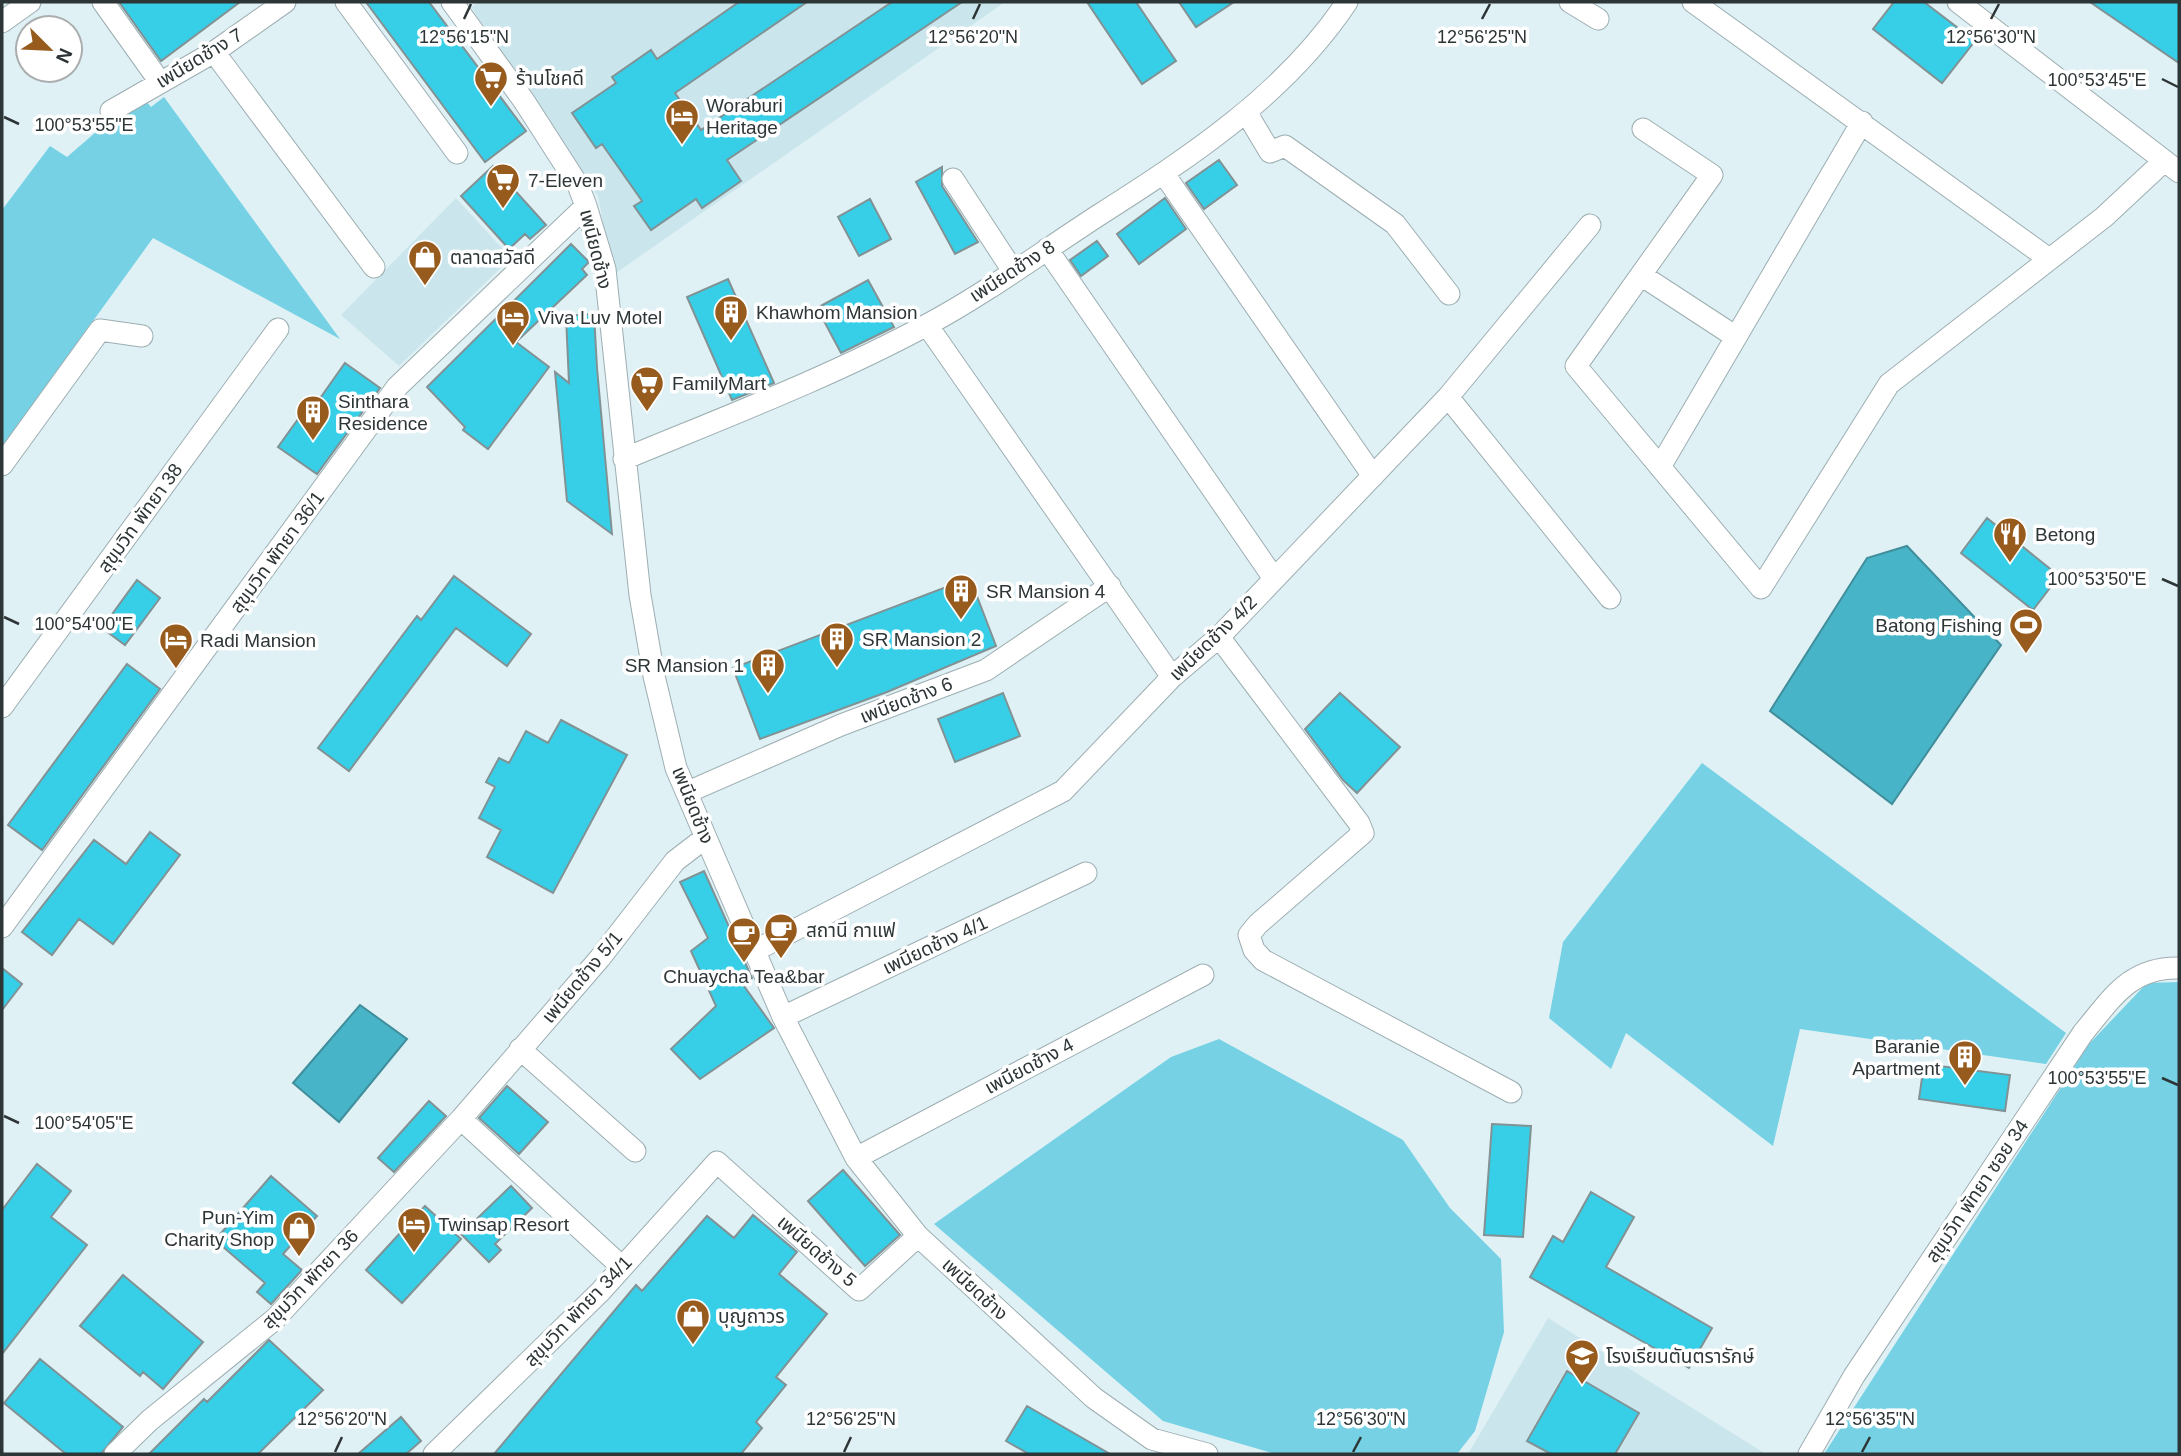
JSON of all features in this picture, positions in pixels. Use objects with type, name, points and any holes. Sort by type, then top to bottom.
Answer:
[{"type":"street","points":[[2,22],[30,2]]},
{"type":"street","points":[[103,2],[160,82]]},
{"type":"street","name":"เพนียดช้าง 7","points":[[111,111],[214,52],[285,2]]},
{"type":"street","points":[[346,2],[457,153]]},
{"type":"street","name":"เพนียดช้าง","points":[[452,2],[524,101],[578,185],[586,206],[605,269],[640,596],[654,676],[676,768],[783,1017],[856,1158],[918,1237],[1094,1398],[1152,1439],[1207,1454]]},
{"type":"street","name":"เพนียดช้าง 8","points":[[624,458],[832,373],[928,325],[1164,174],[1246,112],[1284,77],[1346,2]]},
{"type":"street","points":[[1570,2],[1598,19]]},
{"type":"street","points":[[1693,2],[2049,259]]},
{"type":"street","points":[[1643,129],[1713,175],[1576,366],[1761,588],[1889,384],[2171,167],[1958,2]]},
{"type":"street","points":[[214,52],[374,267]]},
{"type":"street","points":[[1246,112],[1270,152],[1285,146],[1395,224],[1449,294]]},
{"type":"street","points":[[1660,467],[1862,122]]},
{"type":"street","points":[[1164,174],[1373,476]]},
{"type":"street","points":[[953,179],[1013,271]]},
{"type":"street","name":"สุขุมวิท พัทยา 36/1","points":[[2,927],[397,387],[586,206]]},
{"type":"street","name":"เพนียดช้าง 4/2","points":[[756,950],[1063,791],[1172,677],[1219,637],[1273,577],[1448,397],[1590,225]]},
{"type":"street","points":[[1047,249],[1273,577]]},
{"type":"street","points":[[1641,275],[1736,337]]},
{"type":"street","points":[[928,325],[1172,677]]},
{"type":"street","name":"สุขุมวิท พัทยา 38","points":[[2,708],[278,329]]},
{"type":"street","points":[[2,465],[100,330],[142,336]]},
{"type":"street","points":[[1448,397],[1610,598]]},
{"type":"street","name":"เพนียดช้าง 6","points":[[688,792],[841,725],[986,670],[1110,586]]},
{"type":"street","points":[[1219,637],[1359,823],[1363,833],[1258,924],[1249,935],[1254,950],[1263,960],[1511,1092]]},
{"type":"street","name":"เพนียดช้าง 5/1","points":[[461,1119],[600,958],[675,861],[705,838]]},
{"type":"street","name":"เพนียดช้าง 4/1","points":[[783,1017],[1086,873]]},
{"type":"street","name":"สุขุมวิท พัทยา ซอย 34","points":[[1809,1454],[1854,1376],[2083,1033],[2114,995],[2133,979],[2155,968],[2179,968]]},
{"type":"street","name":"เพนียดช้าง 4","points":[[856,1158],[1203,975]]},
{"type":"street","points":[[520,1049],[635,1151]]},
{"type":"street","points":[[461,1119],[622,1266]]},
{"type":"street","name":"สุขุมวิท พัทยา 36","points":[[115,1454],[150,1420],[275,1319],[461,1119]]},
{"type":"street","name":"สุขุมวิท พัทยา 34/1","points":[[434,1454],[600,1292],[717,1162]]},
{"type":"street","name":"เพนียดช้าง 5","points":[[717,1162],[859,1290],[918,1237]]},
{"type":"shaded area","name":"Woraburi Heritage","points":[[479,2],[1005,2],[613,275],[598,196],[471,7]]},
{"type":"shaded area","points":[[140,94],[151,107],[164,97],[340,339],[153,238],[2,447],[2,210],[50,146],[67,157]]},
{"type":"shaded area","name":"ตลาดสวัสดี","points":[[456,198],[511,258],[399,366],[341,315]]},
{"type":"shaded area","points":[[1907,546],[2001,645],[1892,804],[1770,711],[1867,558]]},
{"type":"shaded area","points":[[1702,763],[2066,1033],[2046,1064],[1800,1029],[1773,1146],[1626,1033],[1611,1069],[1549,1018],[1563,942]]},
{"type":"shaded area","points":[[2179,982],[2179,1454],[1824,1454],[2089,1044],[2147,983]]},
{"type":"shaded area","points":[[360,1005],[407,1039],[339,1122],[293,1083]]},
{"type":"shaded area","points":[[1219,1039],[1403,1140],[1450,1208],[1501,1259],[1504,1332],[1475,1431],[1457,1454],[1275,1454],[1163,1421],[934,1224],[1171,1057]]},
{"type":"shaded area","name":"โรงเรียนตันตรารักษ์","points":[[1548,1318],[1766,1454],[1468,1454]]},
{"type":"building","points":[[119,2],[240,2],[161,61]]},
{"type":"building","points":[[366,2],[429,2],[526,131],[485,162]]},
{"type":"building","points":[[739,2],[807,2],[675,93],[701,130],[892,2],[962,2],[727,160],[741,181],[702,208],[696,199],[651,230],[634,206],[642,201],[602,144],[596,148],[572,113],[616,83],[612,77],[651,50],[657,59]]},
{"type":"building","points":[[1087,2],[1136,2],[1176,61],[1142,84]]},
{"type":"building","points":[[1179,2],[1234,2],[1196,27]]},
{"type":"building","points":[[1894,2],[1924,2],[1975,41],[1942,83],[1873,29]]},
{"type":"building","points":[[2090,2],[2179,2],[2179,63]]},
{"type":"building","points":[[1219,160],[1237,185],[1204,209],[1186,183]]},
{"type":"building","name":"7-Eleven","points":[[493,166],[546,225],[530,239],[525,234],[509,249],[461,196]]},
{"type":"building","points":[[942,167],[942,186],[978,242],[955,254],[916,182]]},
{"type":"building","points":[[1165,198],[1186,229],[1139,264],[1117,234]]},
{"type":"building","points":[[870,199],[891,239],[859,256],[838,217]]},
{"type":"building","points":[[1097,241],[1108,256],[1081,276],[1070,260]]},
{"type":"building","points":[[571,244],[589,262],[582,269],[587,275],[516,342],[549,367],[488,449],[463,430],[465,427],[427,387]]},
{"type":"building","name":"Khawhom Mansion","points":[[728,279],[774,383],[732,400],[687,297]]},
{"type":"building","points":[[868,280],[894,327],[841,353],[817,308]]},
{"type":"building","points":[[594,314],[612,534],[567,501],[555,372],[569,383],[566,316]]},
{"type":"building","points":[[345,363],[380,388],[317,474],[278,447],[306,408],[311,411]]},
{"type":"building","name":"Betong","points":[[1987,518],[2059,576],[2033,610],[1961,553]]},
{"type":"building","points":[[454,576],[531,634],[507,666],[456,628],[349,771],[318,748],[417,616],[421,620]]},
{"type":"building","points":[[970,578],[996,646],[887,692],[760,739],[733,668]]},
{"type":"building","points":[[137,580],[160,598],[125,645],[102,628]]},
{"type":"building","points":[[127,664],[160,689],[42,850],[8,825]]},
{"type":"building","points":[[1003,693],[1020,736],[955,762],[938,719]]},
{"type":"building","points":[[1340,693],[1400,747],[1357,793],[1343,780],[1305,729]]},
{"type":"building","points":[[561,720],[627,755],[553,893],[487,857],[501,830],[479,818],[495,787],[486,782],[499,758],[509,763],[526,731],[548,743]]},
{"type":"building","points":[[150,832],[180,855],[113,944],[79,919],[52,955],[22,932],[94,840],[126,864]]},
{"type":"building","points":[[704,871],[752,978],[744,986],[774,1028],[700,1079],[671,1049],[716,1006],[691,951],[708,938],[680,882]]},
{"type":"building","points":[[2,968],[22,984],[2,1010]]},
{"type":"building","name":"Baranie Apartment","points":[[1924,1064],[2010,1075],[2005,1111],[1919,1099]]},
{"type":"building","points":[[507,1086],[548,1122],[519,1154],[479,1118]]},
{"type":"building","points":[[429,1101],[446,1116],[394,1172],[378,1158]]},
{"type":"building","points":[[1492,1124],[1531,1126],[1523,1237],[1484,1235]]},
{"type":"building","points":[[37,1164],[71,1191],[51,1217],[87,1245],[2,1354],[2,1210]]},
{"type":"building","points":[[843,1170],[900,1235],[865,1266],[808,1201]]},
{"type":"building","points":[[271,1176],[317,1216],[283,1254],[302,1270],[271,1304],[257,1292],[265,1283],[215,1240]]},
{"type":"building","points":[[511,1186],[532,1208],[495,1244],[501,1250],[489,1262],[461,1234]]},
{"type":"building","points":[[1591,1192],[1634,1217],[1606,1267],[1712,1328],[1689,1368],[1530,1277],[1553,1236],[1563,1242]]},
{"type":"building","name":"Twinsap Resort","points":[[425,1206],[461,1239],[402,1303],[366,1270]]},
{"type":"building","name":"บุญถาวร","points":[[753,1215],[797,1252],[779,1274],[827,1314],[776,1377],[786,1385],[756,1422],[762,1428],[741,1454],[494,1454],[636,1285],[642,1291],[707,1216],[734,1238]]},
{"type":"building","points":[[123,1275],[203,1342],[163,1389],[143,1372],[140,1376],[80,1326]]},
{"type":"building","points":[[269,1340],[323,1390],[258,1454],[149,1454],[204,1399],[207,1402]]},
{"type":"building","points":[[40,1359],[123,1427],[101,1454],[66,1454],[4,1403]]},
{"type":"building","points":[[1567,1371],[1639,1413],[1615,1454],[1551,1454],[1527,1441]]},
{"type":"building","points":[[1027,1406],[1110,1454],[1029,1454],[1006,1441]]},
{"type":"building","points":[[401,1417],[421,1441],[406,1454],[358,1454]]},
{"type":"place","name":"ร้านโชคดี","points":[[491,108]]},
{"type":"place","name":"Woraburi Heritage","points":[[682,146]]},
{"type":"place","name":"7-Eleven","points":[[503,210]]},
{"type":"place","name":"ตลาดสวัสดี","points":[[425,287]]},
{"type":"place","name":"Khawhom Mansion","points":[[731,342]]},
{"type":"place","name":"Viva Luv Motel","points":[[513,347]]},
{"type":"place","name":"FamilyMart","points":[[647,413]]},
{"type":"place","name":"Sinthara Residence","points":[[313,442]]},
{"type":"place","name":"Betong","points":[[2010,564]]},
{"type":"place","name":"SR Mansion 4","points":[[961,621]]},
{"type":"place","name":"Batong Fishing","points":[[2026,655]]},
{"type":"place","name":"SR Mansion 2","points":[[837,669]]},
{"type":"place","name":"Radi Mansion","points":[[176,670]]},
{"type":"place","name":"SR Mansion 1","points":[[768,695]]},
{"type":"place","name":"สถานี กาแฟ","points":[[781,960]]},
{"type":"place","name":"Chuaycha Tea&bar","points":[[744,964]]},
{"type":"place","name":"Baranie Apartment","points":[[1965,1087]]},
{"type":"place","name":"Twinsap Resort","points":[[414,1254]]},
{"type":"place","name":"Pun-Yim Charity Shop","points":[[299,1258]]},
{"type":"place","name":"บุญถาวร","points":[[693,1346]]},
{"type":"place","name":"โรงเรียนตันตรารักษ์","points":[[1582,1386]]}]
